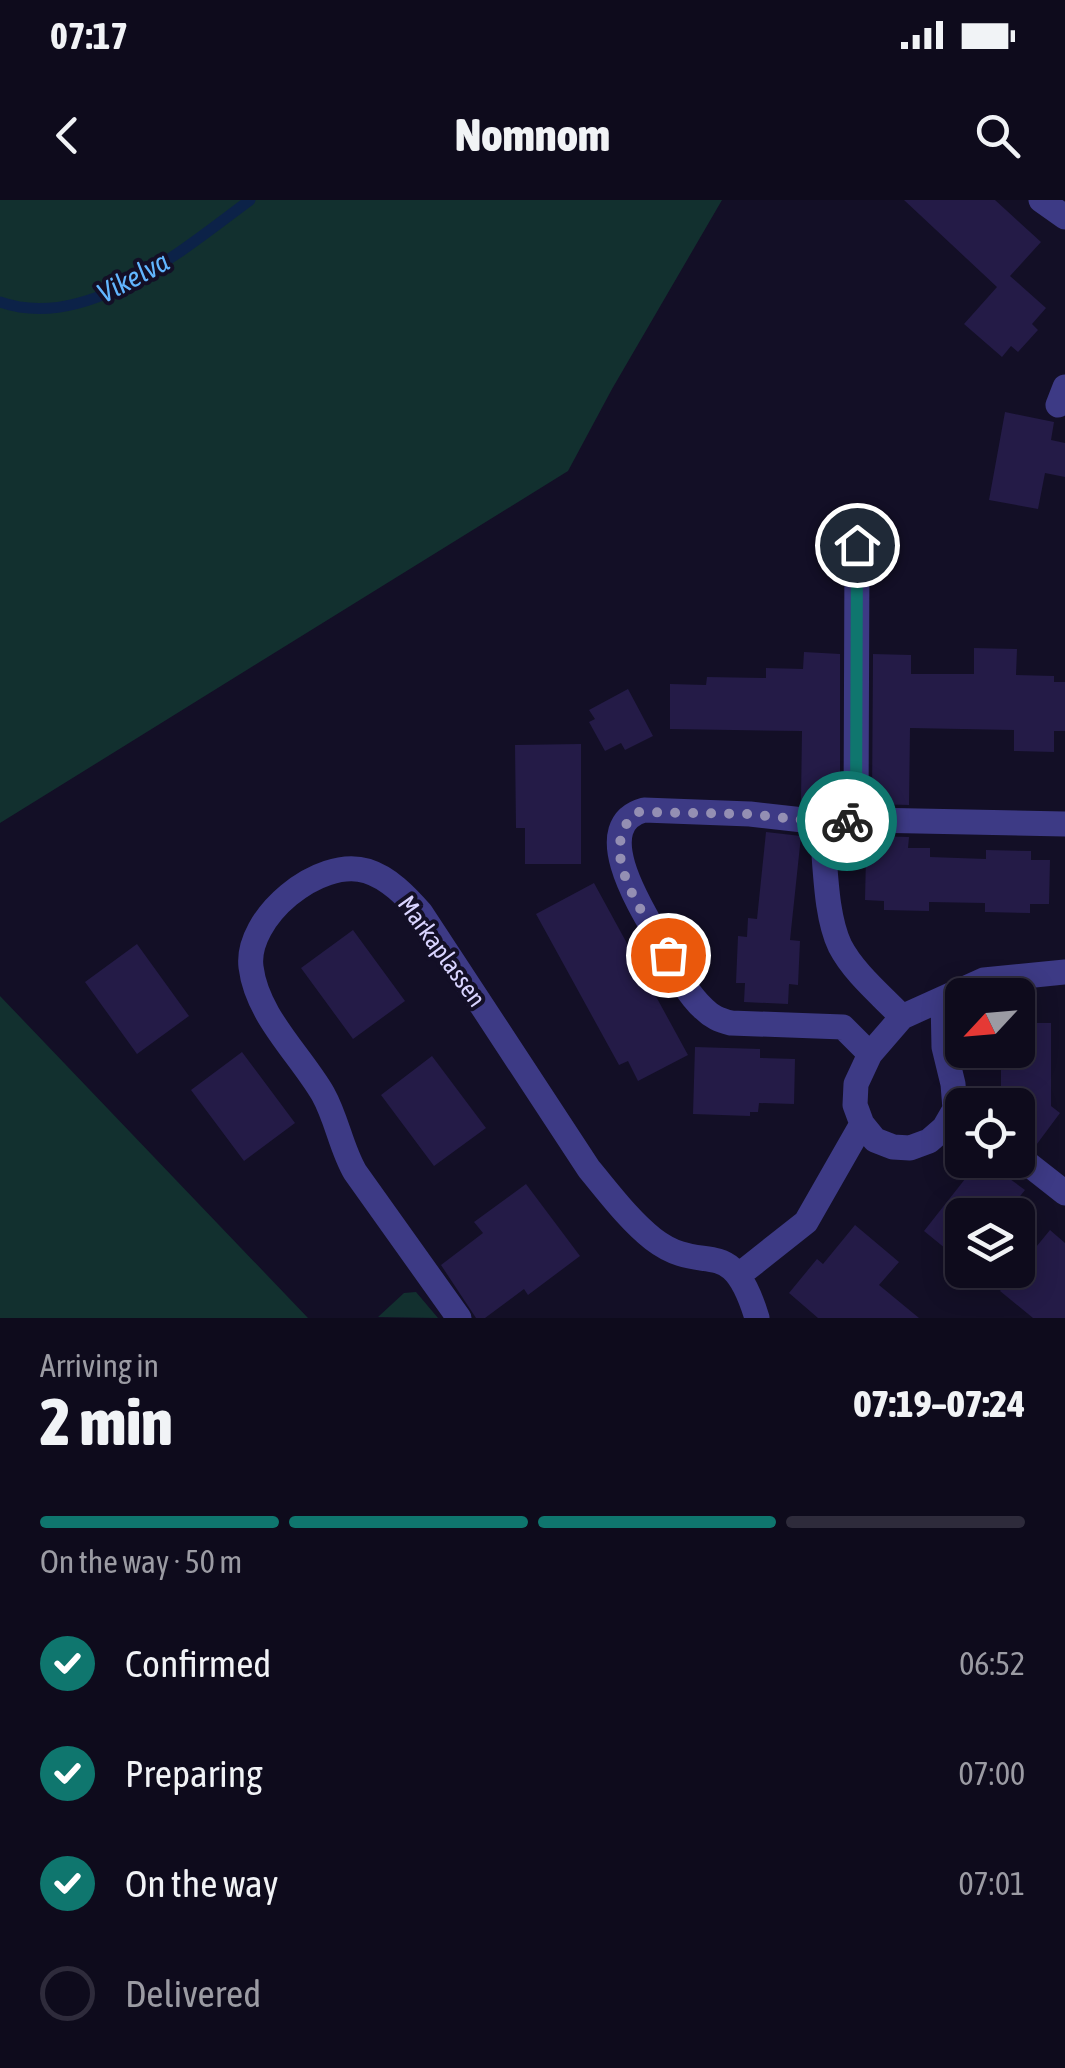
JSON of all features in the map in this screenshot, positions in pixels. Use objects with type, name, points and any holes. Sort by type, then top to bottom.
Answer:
[{"type":"lane","points":[[1041,200],[1065,217]]},
{"type":"lane","points":[[856,820],[857,545]]},
{"type":"lane","points":[[870,1054],[844,1027],[730,1023],[705,1011],[634,894],[620,858],[623,829],[630,818],[644,810],[750,814],[821,822],[1065,824]]},
{"type":"lane","points":[[821,822],[828,898],[841,948],[902,1017]]},
{"type":"lane","name":"Markaplassen","points":[[459,1318],[355,1172],[324,1095],[256,992],[250,963],[256,932],[288,897],[331,872],[366,870],[391,883],[414,905],[589,1169],[654,1240],[670,1249],[727,1264],[739,1274]]},
{"type":"lane","points":[[945,1127],[929,1141],[910,1148],[875,1140],[862,1124],[856,1104],[856,1084],[870,1054],[902,1017],[984,980],[1065,972]]},
{"type":"lane","points":[[943,999],[944,1047],[954,1088]]},
{"type":"lane","points":[[757,1318],[739,1274],[806,1222],[862,1124]]},
{"type":"lane","points":[[1035,1169],[1065,1193]]},
{"type":"green space","points":[[0,200],[722,200],[568,471],[0,823]]},
{"type":"green space","points":[[0,996],[308,1318],[0,1318]]},
{"type":"green space","points":[[416,1292],[438,1318],[378,1317],[404,1293]]},
{"type":"building","points":[[904,200],[995,200],[1041,242],[1010,276],[1046,308],[1032,324],[1038,330],[1018,352],[1011,346],[1002,357],[964,324],[997,287]]},
{"type":"building","points":[[1005,412],[1054,422],[1051,440],[1065,443],[1065,477],[1045,473],[1038,509],[989,500]]},
{"type":"building","points":[[974,648],[1017,649],[1016,675],[1054,676],[1054,682],[1065,682],[1065,731],[1054,731],[1054,752],[1014,751],[1014,730],[910,728],[909,805],[872,804],[873,654],[911,655],[911,674],[974,674]]},
{"type":"building","points":[[804,652],[840,654],[840,800],[801,800],[802,731],[670,729],[670,684],[706,685],[707,677],[766,678],[766,668],[803,669]]},
{"type":"building","points":[[628,689],[653,736],[625,750],[621,743],[605,751],[589,722],[595,719],[589,710]]},
{"type":"building","points":[[581,744],[581,864],[525,864],[525,828],[516,828],[515,745]]},
{"type":"building","points":[[766,832],[801,836],[790,940],[800,941],[798,985],[789,984],[788,1004],[744,1002],[745,983],[736,983],[738,936],[747,937],[748,918],[757,919]]},
{"type":"building","points":[[871,836],[909,837],[908,848],[930,848],[930,857],[986,859],[986,850],[1031,851],[1031,860],[1050,860],[1049,904],[1030,904],[1030,913],[985,912],[985,903],[929,902],[929,911],[884,910],[884,901],[865,900],[866,856],[871,856]]},
{"type":"building","points":[[594,883],[688,1055],[638,1081],[628,1061],[619,1065],[536,914]]},
{"type":"building","points":[[353,930],[405,1001],[353,1039],[301,968]]},
{"type":"building","points":[[137,944],[189,1016],[137,1054],[85,982]]},
{"type":"building","points":[[1035,1023],[1051,1023],[1051,1106],[1060,1113],[1035,1147],[1035,1088],[1001,1088],[1001,1068],[1035,1068]]},
{"type":"building","points":[[695,1047],[760,1049],[760,1058],[795,1059],[794,1104],[759,1103],[758,1112],[750,1112],[750,1116],[693,1114]]},
{"type":"building","points":[[242,1052],[295,1123],[244,1161],[191,1090]]},
{"type":"building","points":[[432,1056],[486,1128],[434,1166],[381,1095]]},
{"type":"building","points":[[966,1178],[1011,1178],[1025,1190],[1019,1198],[950,1198]]},
{"type":"building","points":[[526,1184],[580,1256],[528,1295],[524,1289],[485,1318],[476,1318],[441,1265],[483,1233],[474,1222]]},
{"type":"building","points":[[945,1204],[945,1248],[924,1231]]},
{"type":"building","points":[[855,1225],[899,1262],[879,1285],[919,1318],[818,1318],[789,1293],[817,1259],[823,1264]]},
{"type":"building","points":[[1050,1230],[1065,1243],[1065,1318],[1033,1318],[1000,1291],[1035,1288],[1035,1248]]},
{"type":"waterway","name":"Vikelva","points":[[0,302],[33,308],[67,306],[100,296],[165,262],[250,200]]},
{"type":"way so far","points":[[668,955],[634,894],[620,858],[623,829],[637,812],[847,821]]},
{"type":"route","points":[[847,821],[856,820],[857,545]]}]
